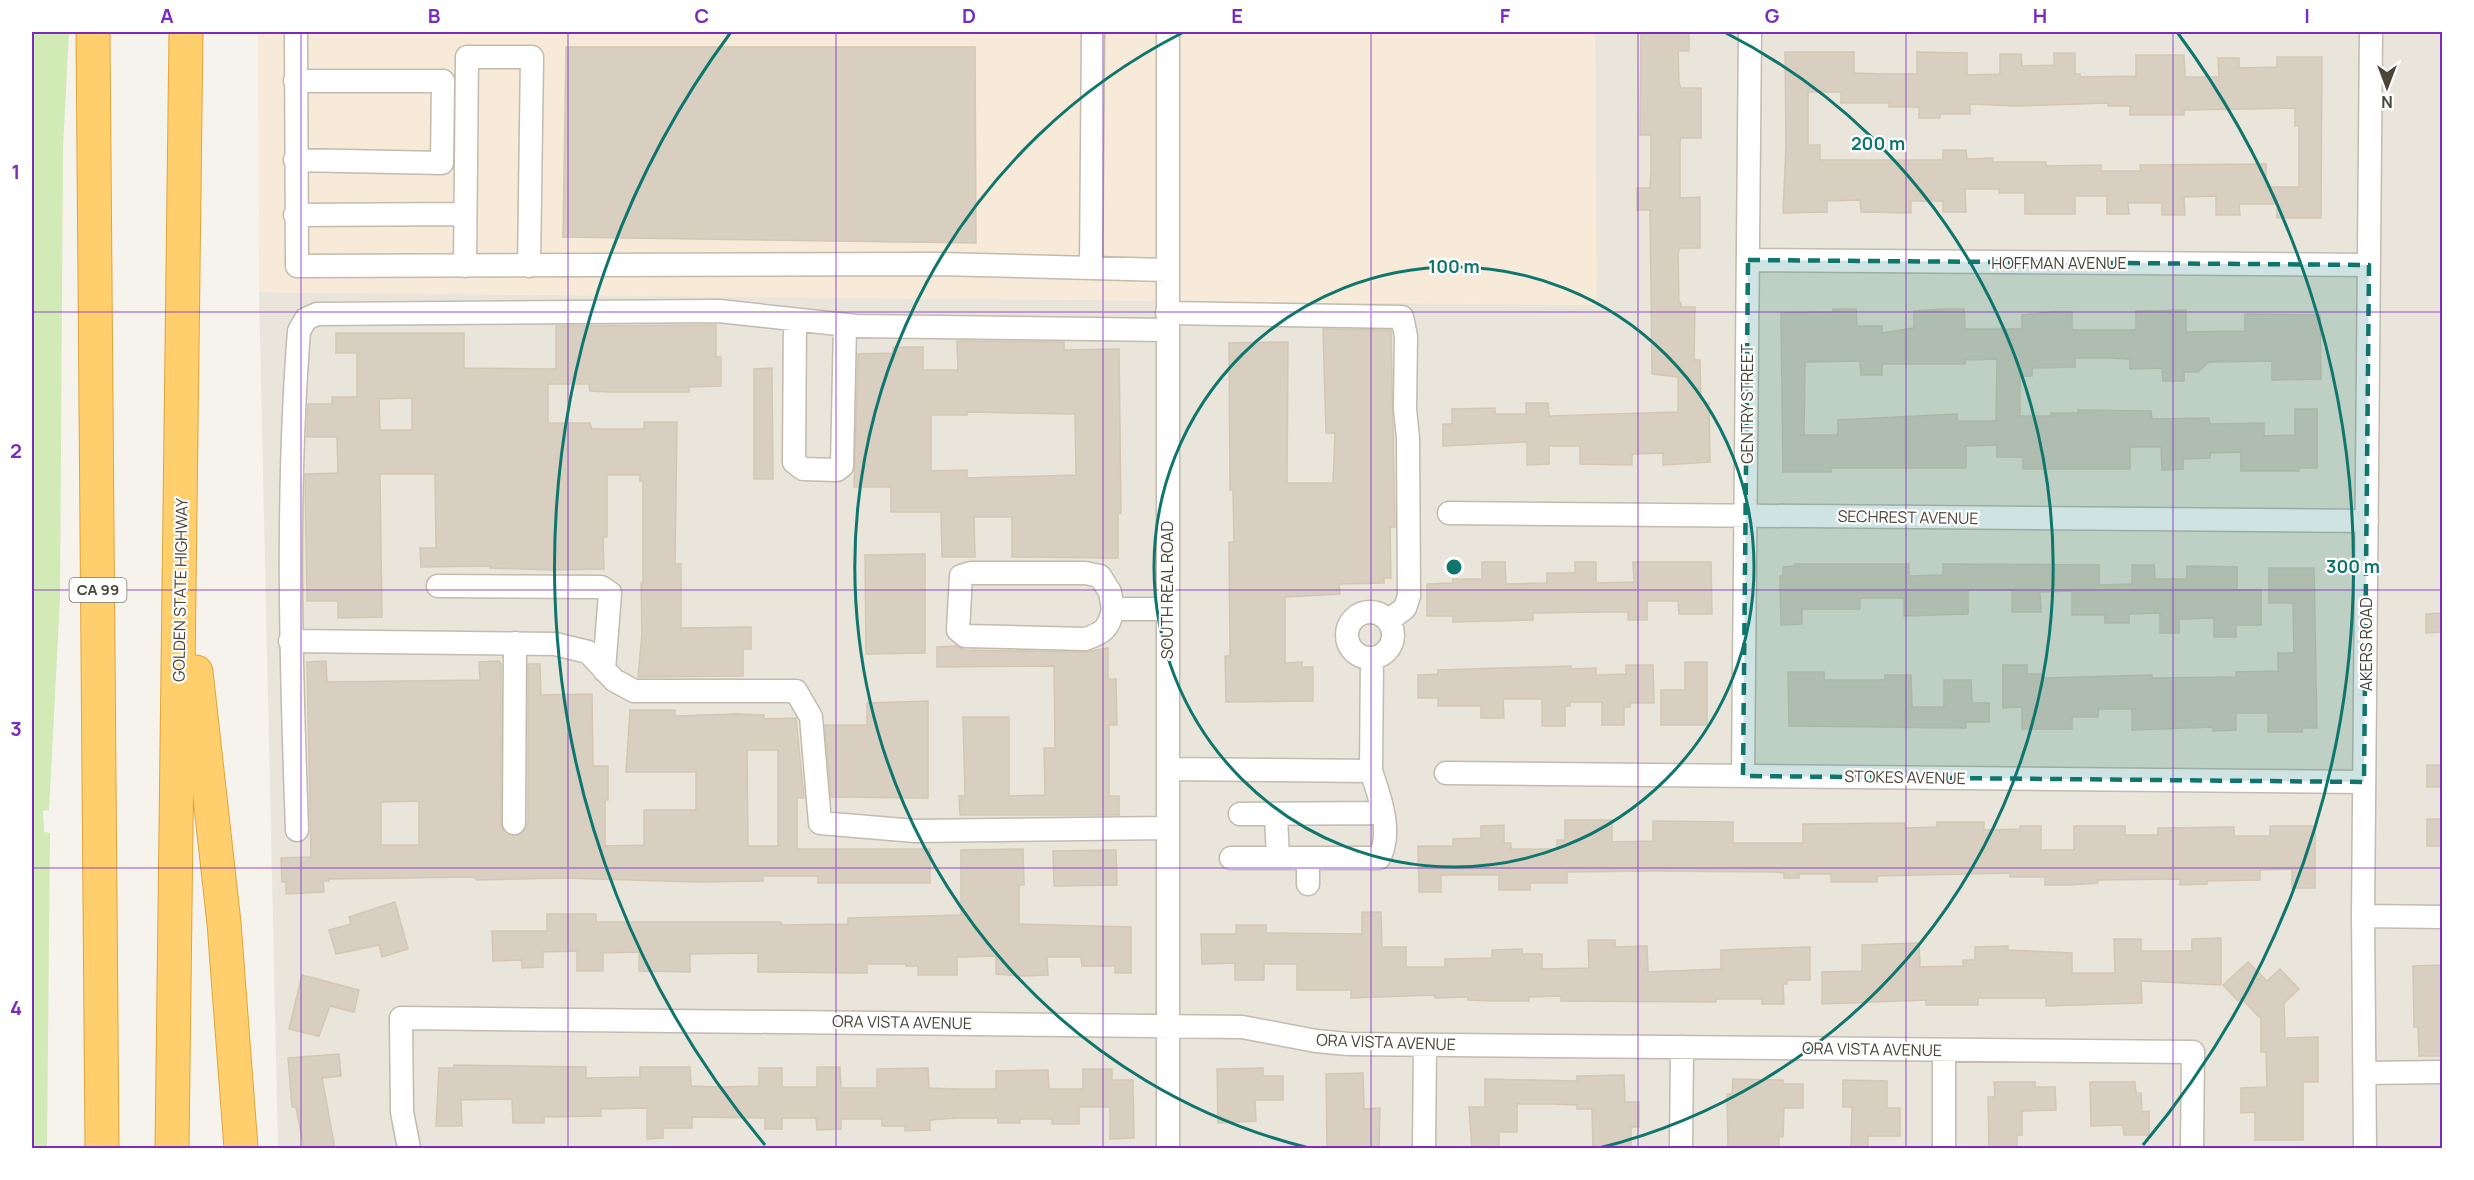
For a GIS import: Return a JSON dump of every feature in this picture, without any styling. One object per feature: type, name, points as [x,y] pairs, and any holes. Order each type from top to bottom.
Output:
[{"type":"highway","name":"CA 99","points":[[93,32],[102,1149]]},
{"type":"highway","name":"GOLDEN STATE HIGHWAY","points":[[172,1149],[186,32]]},
{"type":"highway","points":[[180,524],[224,924],[241,1149]]},
{"type":"street","points":[[296,32],[297,266],[939,264],[1167,270]]},
{"type":"street","points":[[1091,267],[1093,32]]},
{"type":"street","name":"SOUTH REAL ROAD","points":[[1168,32],[1168,1149]]},
{"type":"street","name":"GENTRY STREET","points":[[1743,776],[1750,32]]},
{"type":"street","name":"AKERS ROAD","points":[[2365,1149],[2363,916],[2371,32]]},
{"type":"street","points":[[465,266],[467,57],[532,57],[529,266]]},
{"type":"street","points":[[295,160],[442,163],[443,81],[296,81]]},
{"type":"street","points":[[295,216],[465,214]]},
{"type":"street","name":"HOFFMAN AVENUE","points":[[1748,260],[2369,265]]},
{"type":"street","points":[[297,830],[290,641],[292,417],[299,332],[306,319],[317,314],[719,310],[845,324],[1167,322],[1402,317],[1406,336],[1405,409],[1408,438],[1409,596],[1405,608],[1388,621]]},
{"type":"street","points":[[795,320],[794,462],[803,470],[837,470],[842,466],[845,324]]},
{"type":"street","name":"SECHREST AVENUE","points":[[1449,513],[2367,521]]},
{"type":"street","points":[[971,573],[1085,573],[1100,576],[1110,592],[1113,609],[1110,625],[1101,634],[1084,639],[965,636],[958,630],[962,576],[971,573]]},
{"type":"street","points":[[438,586],[601,587],[609,593],[604,670]]},
{"type":"street","points":[[1113,609],[1167,609]]},
{"type":"street","points":[[1369,612],[1378,613],[1388,621],[1393,633],[1392,642],[1380,656],[1363,657],[1349,645],[1348,627],[1353,620],[1369,612]]},
{"type":"street","points":[[290,641],[555,644],[588,652],[614,680],[634,691],[796,691],[811,717],[820,824],[915,831],[1168,828]]},
{"type":"street","points":[[514,823],[515,643]]},
{"type":"street","points":[[1231,858],[1379,858],[1385,848],[1383,813],[1371,771],[1372,658]]},
{"type":"street","points":[[1168,769],[1371,771]]},
{"type":"street","name":"STOKES AVENUE","points":[[1446,773],[2364,782]]},
{"type":"street","points":[[1240,814],[1383,813]]},
{"type":"street","points":[[1276,815],[1278,858]]},
{"type":"street","points":[[1308,858],[1308,884]]},
{"type":"street","points":[[2363,916],[2442,917]]},
{"type":"street","name":"ORA VISTA AVENUE","points":[[409,1149],[402,1112],[401,1018],[1242,1027],[1316,1041],[1348,1044],[2193,1052],[2192,1149]]},
{"type":"street","points":[[1424,1149],[1425,1045]]},
{"type":"street","points":[[1682,1047],[1682,1149]]},
{"type":"street","points":[[1944,1050],[1944,1149]]},
{"type":"street","points":[[2365,1073],[2442,1072]]},
{"type":"highlighted area","points":[[1748,260],[2369,265],[2364,782],[1743,776]]},
{"type":"shaded area","points":[[258,32],[1595,32],[1597,305],[259,292]]},
{"type":"shaded area","points":[[1595,32],[2442,32],[2442,1148],[278,1148],[259,292],[1596,305]]},
{"type":"green space","points":[[32,32],[69,32],[63,148],[60,599],[49,810],[43,811],[44,832],[50,833],[47,1148],[32,1148]]},
{"type":"building","points":[[1641,32],[1689,32],[1689,51],[1678,51],[1679,83],[1681,88],[1701,88],[1701,138],[1681,138],[1680,142],[1680,198],[1700,197],[1700,248],[1680,248],[1678,253],[1679,303],[1681,307],[1695,307],[1694,360],[1700,360],[1701,403],[1709,403],[1710,462],[1663,465],[1663,453],[1632,454],[1632,465],[1580,464],[1580,446],[1549,446],[1549,464],[1527,465],[1527,442],[1443,446],[1443,424],[1452,424],[1452,409],[1495,408],[1495,414],[1526,414],[1526,403],[1548,403],[1549,416],[1678,412],[1678,377],[1652,374],[1650,210],[1637,210],[1637,188],[1650,188],[1651,170],[1651,135],[1640,135]]},
{"type":"building","points":[[566,47],[975,47],[976,243],[563,237]]},
{"type":"building","points":[[1785,52],[1854,52],[1854,73],[1885,74],[1917,74],[1917,52],[1967,53],[1967,75],[2000,74],[2000,54],[2021,54],[2022,66],[2054,65],[2054,53],[2075,53],[2075,74],[2080,74],[2080,77],[2136,76],[2136,55],[2184,55],[2185,77],[2219,77],[2218,58],[2239,58],[2239,68],[2277,67],[2277,57],[2322,57],[2321,218],[2277,218],[2277,204],[2239,204],[2240,215],[2216,215],[2216,196],[2184,197],[2185,215],[2162,215],[2162,203],[2128,203],[2129,214],[2107,214],[2107,196],[2075,196],[2075,214],[2025,214],[2025,193],[1999,193],[1999,189],[1965,189],[1966,212],[1943,212],[1943,201],[1911,201],[1911,213],[1861,212],[1860,200],[1827,201],[1827,212],[1783,213],[1786,145]],"holes":[[[1808,92],[1841,92],[1841,103],[1889,103],[1889,107],[1919,107],[1919,118],[1940,118],[1940,114],[1970,114],[1970,104],[2017,106],[2108,103],[2108,106],[2130,106],[2130,115],[2184,115],[2184,110],[2295,108],[2295,126],[2299,126],[2299,187],[2266,187],[2266,164],[2140,165],[2141,171],[2101,171],[2101,165],[2046,166],[2046,162],[1993,162],[1993,158],[1967,159],[1966,150],[1943,150],[1943,160],[1820,160],[1820,145],[1808,145]]]},
{"type":"building","points":[[1833,309],[1856,309],[1857,326],[1882,326],[1882,333],[1914,328],[1914,311],[1942,309],[1964,309],[1965,329],[2022,329],[2022,315],[2053,312],[2072,312],[2072,330],[2136,330],[2136,311],[2186,310],[2186,332],[2245,331],[2245,314],[2320,315],[2321,379],[2272,380],[2272,361],[2209,362],[2198,372],[2184,372],[2184,381],[2163,381],[2162,368],[2130,369],[2130,359],[2109,358],[2075,358],[2075,367],[2032,368],[2032,376],[2020,376],[2020,416],[2052,416],[2051,413],[2078,413],[2078,410],[2151,411],[2152,419],[2209,418],[2210,424],[2264,423],[2264,436],[2295,435],[2295,409],[2317,409],[2317,468],[2299,468],[2299,471],[2241,471],[2241,452],[2210,453],[2210,458],[2183,459],[2183,469],[2162,470],[2161,447],[2130,447],[2130,469],[2023,469],[2023,457],[1997,457],[1997,445],[1966,446],[1966,468],[1831,468],[1831,472],[1783,472],[1781,313],[1833,312]],"holes":[[[1997,359],[1996,421],[1957,421],[1957,414],[1838,420],[1838,435],[1804,435],[1805,362],[1860,361],[1861,375],[1882,375],[1882,364],[1965,364],[1965,360]]]},
{"type":"building","points":[[716,325],[716,357],[721,357],[721,386],[689,387],[689,392],[609,392],[590,391],[589,384],[548,384],[548,423],[590,423],[592,429],[644,429],[644,422],[677,422],[675,564],[681,564],[681,628],[751,627],[751,649],[743,649],[743,676],[638,677],[642,633],[641,583],[643,583],[643,481],[640,481],[640,475],[607,475],[607,537],[603,537],[604,569],[554,570],[490,568],[490,566],[421,567],[420,548],[436,548],[435,474],[380,474],[382,617],[338,618],[338,601],[307,601],[305,474],[338,473],[337,437],[307,437],[308,404],[332,404],[332,397],[357,397],[357,353],[336,353],[336,333],[464,333],[464,368],[556,369],[556,326]],"holes":[[[412,398],[412,430],[380,430],[379,399]]]},
{"type":"building","points":[[1323,329],[1391,330],[1395,527],[1390,527],[1391,578],[1384,578],[1384,583],[1339,584],[1340,594],[1285,597],[1285,663],[1302,662],[1302,667],[1313,667],[1313,701],[1226,702],[1225,656],[1230,656],[1229,542],[1234,542],[1233,490],[1230,490],[1229,343],[1288,342],[1287,483],[1333,483],[1335,433],[1326,433]]},
{"type":"building","points":[[957,341],[1064,342],[1064,350],[1119,349],[1121,513],[1118,513],[1118,558],[1012,557],[1012,517],[974,517],[975,557],[942,557],[941,512],[891,512],[891,487],[854,487],[858,354],[893,353],[893,347],[923,347],[923,370],[958,370]],"holes":[[[967,412],[1075,414],[1076,475],[967,478],[967,470],[931,471],[931,415],[967,415]]]},
{"type":"building","points":[[772,368],[773,479],[754,479],[754,369]]},
{"type":"building","points":[[925,554],[925,653],[866,654],[865,555]]},
{"type":"building","points":[[1482,562],[1505,562],[1506,584],[1547,583],[1547,573],[1575,573],[1575,562],[1596,562],[1596,583],[1634,582],[1633,562],[1711,562],[1712,614],[1679,614],[1678,601],[1647,601],[1647,620],[1628,620],[1628,612],[1533,613],[1533,620],[1453,622],[1453,616],[1427,616],[1427,584],[1453,583],[1453,579],[1482,579]]},
{"type":"building","points":[[1795,564],[1909,564],[1909,576],[1943,575],[1943,564],[2099,565],[2099,585],[2132,584],[2132,565],[2154,565],[2155,579],[2187,579],[2187,566],[2237,567],[2237,590],[2261,590],[2261,625],[2236,625],[2236,637],[2214,637],[2214,618],[2179,619],[2179,633],[2160,633],[2160,613],[2129,614],[2129,623],[2105,623],[2105,615],[2072,615],[2072,591],[2040,592],[2041,612],[2012,612],[2012,590],[1968,590],[1968,614],[1904,616],[1904,598],[1860,598],[1860,609],[1802,609],[1802,624],[1781,625],[1780,576],[1783,576],[1783,567],[1795,566]]},
{"type":"building","points":[[2269,568],[2314,568],[2317,728],[2302,728],[2302,732],[2268,732],[2268,713],[2236,713],[2236,730],[2213,731],[2213,727],[2132,730],[2132,709],[2098,709],[2098,717],[2072,717],[2072,729],[2022,729],[2022,707],[2003,708],[2003,665],[2027,665],[2027,674],[2044,674],[2044,678],[2152,675],[2152,678],[2236,677],[2236,672],[2278,671],[2278,653],[2294,653],[2293,603],[2269,603]]},
{"type":"building","points":[[2442,613],[2442,632],[2426,633],[2426,614]]},
{"type":"building","points":[[957,646],[965,650],[1085,652],[1108,648],[1108,679],[1116,679],[1117,725],[1109,725],[1109,796],[1119,796],[1119,815],[960,815],[959,796],[965,796],[963,717],[1009,717],[1009,796],[1045,795],[1044,748],[1055,748],[1054,666],[937,667],[937,647]]},
{"type":"building","points":[[326,661],[327,682],[480,680],[479,662],[499,661],[501,664],[501,823],[503,830],[513,836],[521,834],[528,823],[528,664],[540,664],[541,695],[592,694],[593,766],[608,766],[605,846],[644,845],[644,810],[696,810],[696,772],[626,772],[630,710],[675,710],[675,716],[736,714],[764,715],[764,719],[796,718],[804,798],[797,798],[797,849],[930,849],[930,883],[818,883],[818,876],[763,876],[763,881],[700,882],[561,878],[477,880],[474,877],[329,879],[329,881],[323,881],[324,892],[286,894],[286,882],[282,882],[281,858],[311,857],[307,662]],"holes":[[[747,750],[778,750],[778,846],[748,846]],[[419,801],[419,845],[381,845],[381,802]]]},
{"type":"building","points":[[1685,662],[1707,662],[1707,725],[1661,725],[1661,690],[1685,690]]},
{"type":"building","points":[[1626,665],[1653,665],[1654,703],[1630,703],[1630,707],[1624,707],[1624,725],[1602,725],[1602,702],[1570,702],[1570,706],[1565,706],[1565,726],[1542,726],[1542,699],[1503,699],[1504,718],[1481,718],[1481,706],[1438,706],[1438,698],[1418,698],[1418,675],[1438,674],[1438,670],[1571,666],[1571,669],[1596,668],[1596,675],[1626,674]]},
{"type":"building","points":[[1788,672],[1824,672],[1824,680],[1885,680],[1885,675],[1911,675],[1912,707],[1944,707],[1944,680],[1971,680],[1972,703],[1989,703],[1989,722],[1966,722],[1966,728],[1789,726]]},
{"type":"building","points":[[928,701],[928,798],[831,797],[825,725],[867,725],[867,703]]},
{"type":"building","points":[[2427,765],[2442,765],[2442,787],[2427,787]]},
{"type":"building","points":[[2427,819],[2442,819],[2442,846],[2427,846]]},
{"type":"building","points":[[1565,820],[1612,820],[1612,842],[1653,841],[1653,821],[1733,822],[1733,843],[1803,843],[1803,824],[1905,823],[1905,828],[1937,827],[1937,822],[1984,822],[1984,830],[2041,826],[2041,850],[2074,850],[2074,826],[2125,826],[2125,835],[2158,835],[2158,828],[2234,827],[2234,836],[2270,836],[2270,826],[2315,826],[2315,888],[2292,888],[2292,869],[2260,870],[2260,880],[2207,881],[2207,884],[2180,885],[2180,879],[2097,880],[2098,883],[2045,885],[2045,877],[2010,877],[2010,873],[1877,876],[1877,882],[1831,882],[1831,874],[1799,874],[1799,878],[1784,878],[1784,873],[1774,872],[1654,871],[1567,872],[1567,883],[1530,883],[1530,890],[1499,890],[1499,875],[1441,875],[1441,892],[1419,892],[1418,846],[1453,846],[1453,839],[1481,838],[1481,826],[1504,825],[1504,843],[1511,843],[1511,849],[1557,849],[1557,840],[1565,840]]},
{"type":"building","points":[[1023,849],[1024,885],[1019,885],[1019,924],[1131,927],[1131,973],[1115,973],[1115,966],[1082,966],[1081,957],[1047,957],[1048,975],[1023,976],[996,974],[996,956],[957,957],[957,975],[918,975],[918,966],[906,966],[906,964],[867,964],[867,973],[758,972],[758,953],[690,954],[690,972],[639,971],[639,952],[603,953],[603,971],[577,971],[577,951],[543,952],[543,967],[522,968],[522,960],[493,961],[492,931],[547,931],[547,914],[596,914],[596,922],[781,922],[781,925],[848,924],[848,918],[961,915],[961,850]]},
{"type":"building","points":[[1116,850],[1117,885],[1054,886],[1053,851]]},
{"type":"building","points":[[395,902],[408,949],[382,957],[379,945],[336,954],[329,930],[351,924],[349,917]]},
{"type":"building","points":[[1362,912],[1381,912],[1382,947],[1406,947],[1406,967],[1445,967],[1445,959],[1492,958],[1492,950],[1522,949],[1522,954],[1542,954],[1542,969],[1589,968],[1588,940],[1615,940],[1615,947],[1647,946],[1648,972],[1721,969],[1721,950],[1810,947],[1810,980],[1787,980],[1787,984],[1783,984],[1784,1004],[1762,1004],[1762,999],[1716,999],[1716,1002],[1561,1001],[1561,996],[1529,997],[1529,1001],[1468,1000],[1468,997],[1435,998],[1435,995],[1351,998],[1351,990],[1297,990],[1297,964],[1264,964],[1264,980],[1235,980],[1235,963],[1202,964],[1201,934],[1236,934],[1236,925],[1266,925],[1266,933],[1362,934]]},
{"type":"building","points":[[2221,938],[2221,985],[2141,981],[2142,1003],[2046,1006],[2046,998],[1978,998],[1978,1005],[1926,1005],[1926,1000],[1822,1004],[1822,972],[1862,971],[1862,945],[1919,943],[1920,967],[1963,966],[1963,960],[1975,960],[1975,947],[2008,946],[2008,950],[2072,953],[2072,973],[2115,973],[2114,939],[2141,939],[2141,951],[2192,951],[2192,939]]},
{"type":"building","points":[[2248,962],[2267,981],[2280,969],[2299,989],[2284,1003],[2285,1038],[2318,1037],[2318,1082],[2303,1082],[2303,1140],[2255,1140],[2255,1112],[2241,1113],[2241,1088],[2267,1087],[2266,1052],[2261,1052],[2261,1019],[2241,998],[2238,1001],[2223,985]]},
{"type":"building","points":[[2442,965],[2442,1056],[2419,1056],[2418,1027],[2414,1027],[2413,966]]},
{"type":"building","points":[[302,975],[359,990],[354,1012],[330,1006],[319,1036],[289,1029]]},
{"type":"building","points":[[339,1054],[341,1076],[322,1078],[335,1149],[304,1149],[296,1107],[292,1107],[288,1058]]},
{"type":"building","points":[[454,1065],[586,1067],[586,1078],[640,1077],[640,1067],[690,1067],[691,1086],[718,1087],[759,1086],[759,1068],[782,1068],[782,1087],[817,1087],[817,1067],[840,1067],[841,1088],[877,1088],[877,1069],[928,1068],[929,1088],[956,1089],[996,1089],[996,1071],[1048,1070],[1049,1089],[1083,1089],[1083,1069],[1112,1069],[1112,1080],[1133,1080],[1134,1138],[1110,1139],[1110,1107],[1079,1107],[1079,1124],[1052,1124],[1052,1119],[1020,1119],[1020,1123],[998,1123],[998,1118],[956,1118],[930,1120],[930,1130],[905,1131],[905,1126],[882,1126],[882,1119],[841,1119],[841,1129],[817,1130],[816,1118],[782,1118],[782,1129],[765,1129],[765,1118],[692,1117],[692,1128],[663,1128],[663,1138],[647,1139],[647,1108],[601,1109],[601,1116],[544,1117],[544,1123],[513,1123],[512,1099],[461,1100],[462,1126],[436,1126],[439,1068],[454,1068]]},
{"type":"building","points":[[1263,1068],[1263,1076],[1283,1076],[1283,1100],[1255,1100],[1256,1121],[1218,1123],[1217,1069]]},
{"type":"building","points":[[1363,1073],[1364,1109],[1380,1108],[1379,1149],[1327,1149],[1326,1074]]},
{"type":"building","points":[[1624,1075],[1625,1102],[1639,1102],[1639,1127],[1631,1127],[1631,1149],[1593,1149],[1592,1109],[1577,1109],[1577,1105],[1517,1104],[1517,1132],[1499,1132],[1499,1149],[1472,1149],[1469,1107],[1485,1107],[1485,1079],[1577,1081],[1577,1076]]},
{"type":"building","points":[[1733,1079],[1783,1080],[1783,1084],[1803,1084],[1803,1108],[1784,1108],[1783,1137],[1779,1136],[1779,1149],[1728,1149],[1727,1094],[1732,1094]]},
{"type":"building","points":[[1843,1080],[1887,1081],[1887,1108],[1900,1108],[1900,1136],[1868,1136],[1868,1149],[1851,1149],[1852,1107],[1843,1107]]},
{"type":"building","points":[[1994,1082],[2035,1082],[2035,1087],[2055,1087],[2056,1110],[2022,1111],[2022,1135],[2017,1135],[2017,1149],[1989,1149],[1988,1097],[1995,1097]]},
{"type":"building","points":[[2090,1082],[2135,1082],[2136,1093],[2141,1093],[2142,1112],[2149,1111],[2149,1135],[2124,1135],[2123,1125],[2091,1126]]}]
